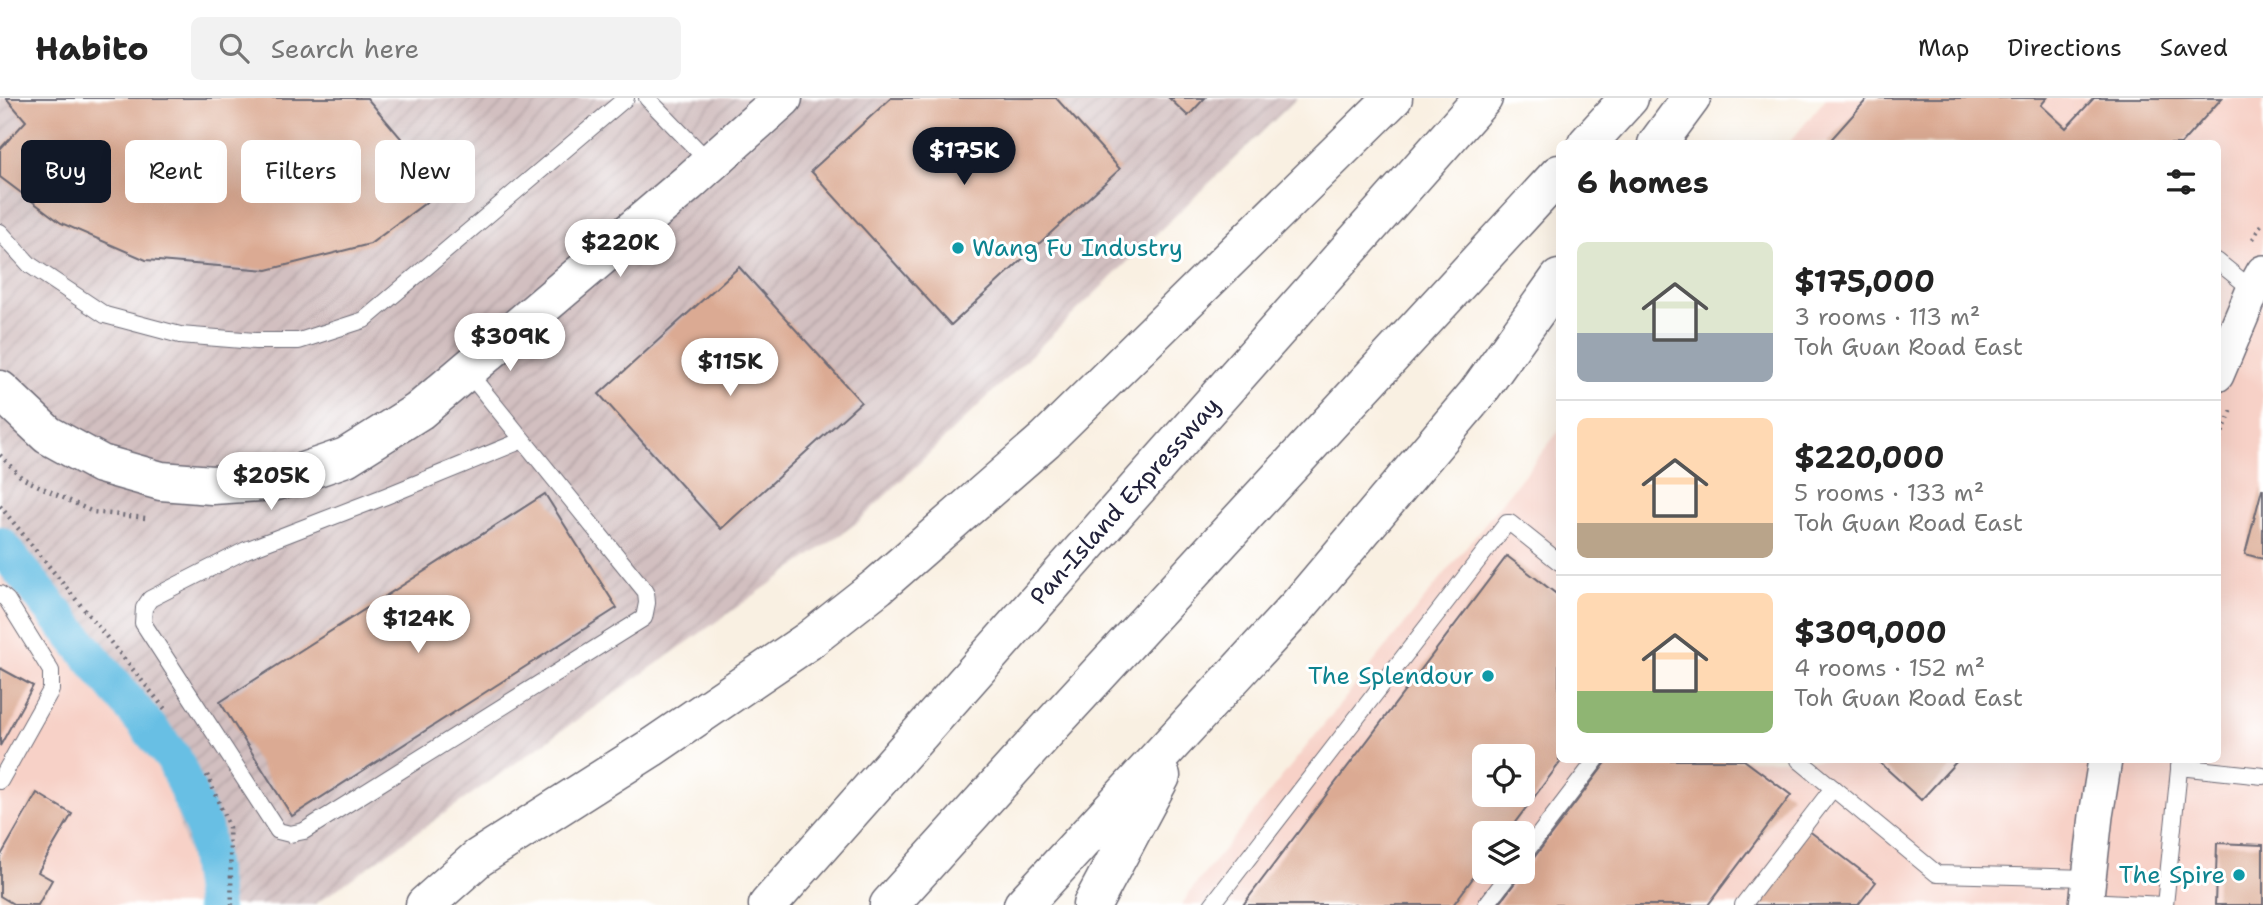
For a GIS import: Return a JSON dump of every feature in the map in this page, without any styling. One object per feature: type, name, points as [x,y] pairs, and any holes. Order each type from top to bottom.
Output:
[{"type":"main road","points":[[0,390],[48,435],[101,464],[161,481],[212,485],[277,481],[346,457],[419,411],[783,98]]},
{"type":"main road","points":[[425,905],[478,858],[650,748],[808,641],[878,586],[1045,440],[1392,98]]},
{"type":"main road","name":"Pan-Island Expressway","points":[[768,905],[1483,98]]},
{"type":"main road","points":[[1591,140],[1629,98]]},
{"type":"main road","points":[[1660,140],[1690,98]]},
{"type":"main road","points":[[889,905],[1556,177]]},
{"type":"main road","points":[[1023,905],[1298,606],[1476,395],[1556,283]]},
{"type":"main road","points":[[1092,905],[1189,725]]},
{"type":"street","points":[[2221,366],[2258,281]]},
{"type":"street","points":[[2087,894],[2105,763]]},
{"type":"lane","points":[[0,232],[30,265],[105,315],[180,335],[255,341],[299,341],[364,320],[625,98]]},
{"type":"lane","points":[[648,98],[710,163]]},
{"type":"lane","points":[[2221,263],[2258,281]]},
{"type":"lane","points":[[466,371],[523,440],[646,592],[648,603],[644,618],[304,831],[290,834],[278,831],[142,623],[144,608],[150,599],[246,550],[523,440]]},
{"type":"lane","points":[[1212,905],[1507,523],[1556,560]]},
{"type":"lane","points":[[0,594],[51,671],[51,690],[0,781]]},
{"type":"lane","points":[[1535,840],[1594,763]]},
{"type":"lane","points":[[1803,763],[1937,874],[2164,905],[2179,763],[2263,776]]},
{"type":"lane","points":[[1744,905],[1833,789]]},
{"type":"lane","points":[[1486,905],[1502,884]]},
{"type":"path","points":[[0,506],[171,717]]},
{"type":"path","points":[[206,771],[229,827],[232,905]]},
{"type":"shaded area","points":[[0,98],[1297,98],[858,522],[314,905],[203,905],[161,761],[0,566]]},
{"type":"shaded area","points":[[1826,98],[2263,98],[2263,905],[1182,905],[1556,435],[1556,763],[2221,763],[2221,140],[1791,140]]},
{"type":"shaded area","points":[[0,566],[161,761],[203,905],[0,905]]},
{"type":"building","points":[[6,98],[367,98],[403,140],[375,140],[375,203],[425,203],[370,244],[267,270],[146,260],[61,223],[34,203],[111,203],[111,140],[21,140],[21,193],[0,177],[0,149],[26,121]]},
{"type":"building","name":"Wang Fu Industry","points":[[891,98],[1056,98],[1120,169],[951,325],[811,171]]},
{"type":"building","points":[[1169,98],[1205,98],[1188,116]]},
{"type":"building","points":[[1868,98],[2047,98],[2041,105],[2066,128],[2094,98],[2222,98],[2185,140],[1831,140]]},
{"type":"building","points":[[739,267],[861,402],[721,529],[599,394]]},
{"type":"building","points":[[2263,489],[2263,559],[2245,554]]},
{"type":"building","points":[[545,494],[617,608],[292,816],[220,702]]},
{"type":"building","name":"The Splendour","points":[[1507,556],[1556,594],[1556,763],[1560,763],[1535,796],[1535,744],[1472,744],[1472,807],[1527,807],[1516,821],[1472,821],[1472,879],[1453,905],[1243,905]]},
{"type":"building","points":[[0,668],[33,686],[0,746]]},
{"type":"building","points":[[1606,763],[1748,763],[1791,795],[1708,905],[1498,905],[1514,884],[1535,884],[1535,856]]},
{"type":"building","points":[[1880,763],[1955,763],[1921,800]]},
{"type":"building","points":[[37,793],[72,814],[38,872],[52,880],[38,905],[15,905],[0,896],[0,857]]},
{"type":"building","points":[[1808,830],[1876,882],[1858,905],[1751,905]]},
{"type":"building","name":"The Spire","points":[[2217,843],[2263,845],[2263,905],[2215,905]]},
{"type":"waterway","points":[[0,545],[174,759],[204,829],[214,905]]},
{"type":"place","name":"Wang Fu Industry","points":[[958,248]]},
{"type":"place","name":"The Splendour","points":[[1488,676]]},
{"type":"place","name":"The Spire","points":[[2239,875]]}]
